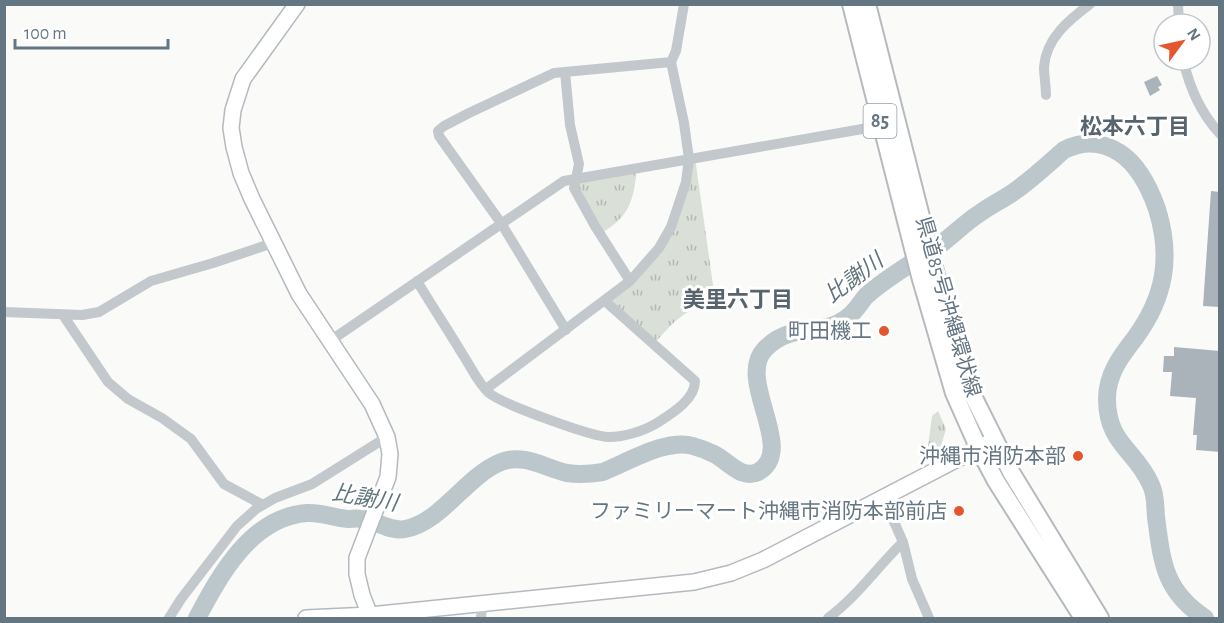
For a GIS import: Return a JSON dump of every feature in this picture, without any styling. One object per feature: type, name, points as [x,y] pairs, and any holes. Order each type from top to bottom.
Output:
[{"type":"main road","name":"県道85号沖縄環状線","points":[[851,4],[887,118],[917,233],[920,276],[954,393],[996,481],[1083,618]]},
{"type":"main road","name":"県道85号沖縄環状線","points":[[867,4],[887,118]]},
{"type":"main road","name":"県道85号沖縄環状線","points":[[917,233],[933,264],[969,388],[1011,472],[1100,618]]},
{"type":"street","points":[[297,4],[243,79],[236,100],[231,128],[241,173],[273,243],[299,294],[372,404],[387,436],[390,454],[388,477],[357,558],[357,574],[371,617]]},
{"type":"street","points":[[486,389],[630,281],[659,248],[671,226],[686,182],[689,159],[671,62],[676,51],[684,4]]},
{"type":"street","points":[[1046,96],[1044,66],[1051,43],[1065,23],[1090,4]]},
{"type":"street","points":[[566,330],[501,223],[438,131],[538,78],[554,73],[671,62]]},
{"type":"street","points":[[565,72],[570,125],[579,164],[574,188],[630,281]]},
{"type":"street","points":[[1187,72],[1202,111],[1220,134]]},
{"type":"street","points":[[330,342],[564,181],[868,128],[887,118]]},
{"type":"street","points":[[4,312],[82,315],[99,312],[151,281],[213,264],[273,243]]},
{"type":"street","points":[[417,281],[490,394],[595,435],[609,437],[624,435],[654,425],[677,410],[692,393],[696,381],[605,301]]},
{"type":"street","points":[[63,315],[108,382],[128,399],[162,418],[190,439],[224,484],[263,505]]},
{"type":"street","points":[[169,618],[237,526],[256,509],[312,484],[387,436]]},
{"type":"street","points":[[306,618],[482,611],[715,578],[763,560],[994,440]]},
{"type":"street","points":[[883,497],[903,542],[912,579],[929,618]]},
{"type":"street","points":[[828,618],[850,602],[874,572],[903,542]]},
{"type":"green space","points":[[695,158],[715,299],[696,307],[681,317],[654,344],[605,301],[659,248]]},
{"type":"green space","points":[[637,169],[634,191],[628,207],[618,221],[600,234],[574,180]]},
{"type":"green space","points":[[938,411],[946,429],[941,446],[927,454],[932,416]]},
{"type":"building","points":[[1157,76],[1162,85],[1158,87],[1160,90],[1150,96],[1144,82]]},
{"type":"building","points":[[1211,191],[1220,192],[1220,307],[1203,306]]},
{"type":"building","points":[[1174,347],[1220,351],[1220,452],[1196,450],[1197,435],[1193,435],[1196,398],[1170,396],[1172,372],[1163,372],[1164,356],[1174,356]]},
{"type":"waterway","name":"比謝川","points":[[197,618],[216,584],[240,551],[269,525],[287,517],[317,513],[367,520],[394,529],[405,529],[431,518],[488,469],[501,462],[518,459],[567,473],[590,474],[603,472],[660,448],[683,444],[712,453],[740,472],[746,474],[758,472],[769,462],[772,448],[757,378],[758,362],[765,349],[775,340],[786,335],[828,327],[851,315],[866,296],[883,282],[1015,191],[1064,150],[1085,144],[1106,146],[1120,153],[1132,164],[1143,178],[1151,194],[1162,227],[1165,260],[1159,292],[1145,323],[1112,373],[1107,399],[1108,414],[1117,437],[1145,473],[1153,489],[1160,548],[1167,574],[1181,597],[1205,618]]},
{"type":"place","name":"町田機工","points":[[884,331]]},
{"type":"place","name":"沖縄市消防本部","points":[[1078,456]]},
{"type":"place","name":"ファミリーマート沖縄市消防本部前店","points":[[959,511]]},
{"type":"district","name":"松本六丁目","points":[[1135,127]]},
{"type":"district","name":"美里六丁目","points":[[738,300]]}]
